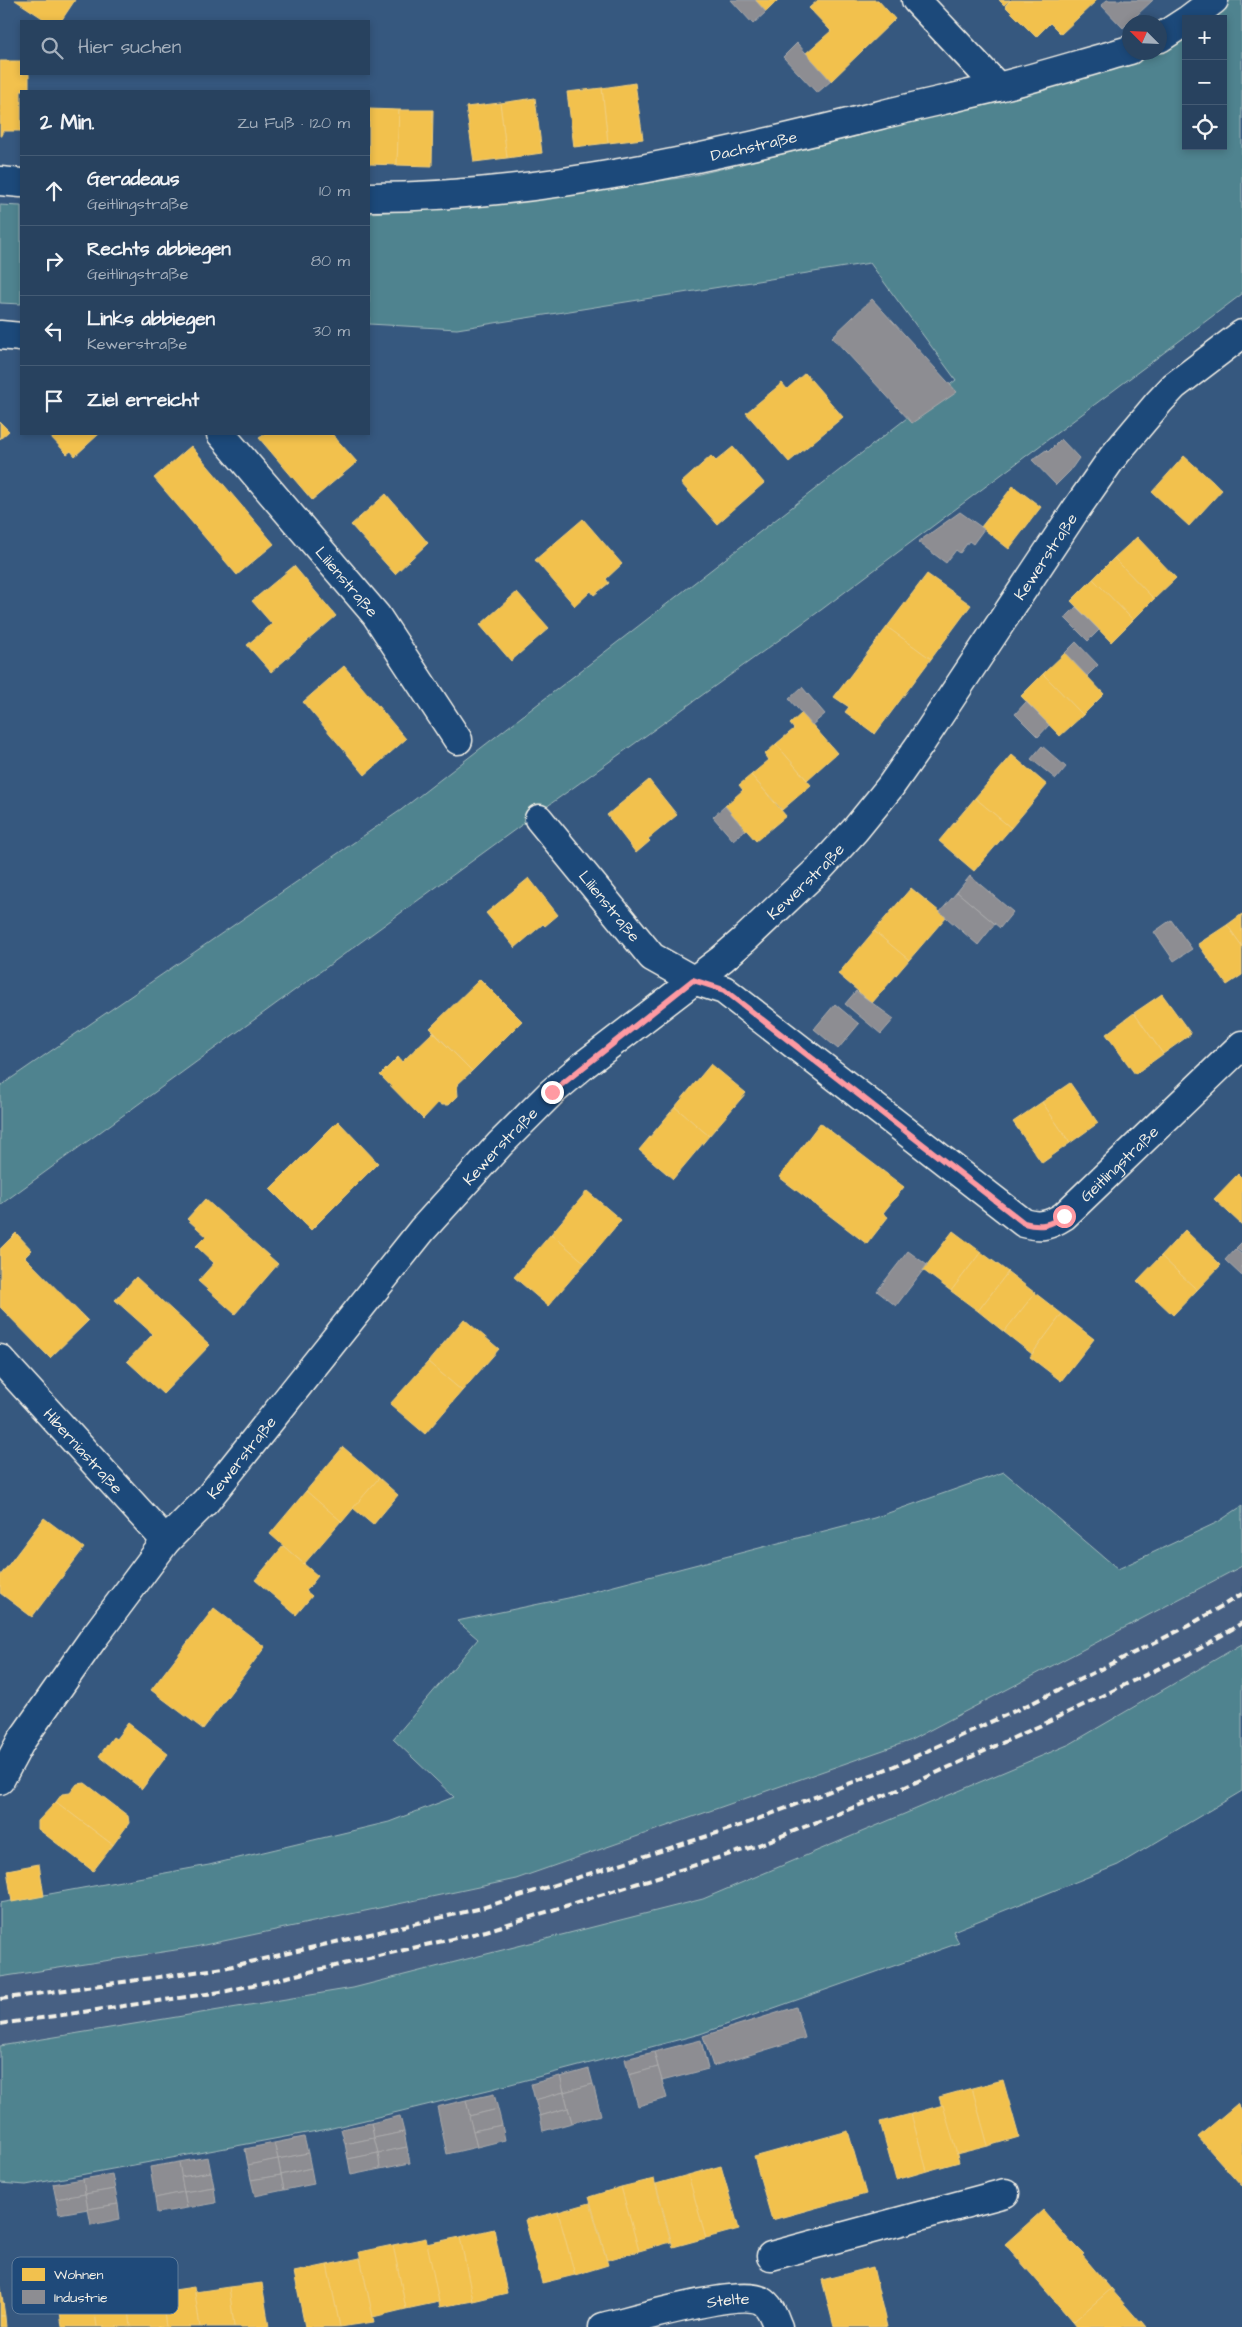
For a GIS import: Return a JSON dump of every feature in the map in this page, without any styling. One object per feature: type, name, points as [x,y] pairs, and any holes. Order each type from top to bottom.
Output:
[{"type":"street","points":[[916,0],[998,87]]},
{"type":"street","points":[[1194,15],[1214,0]]},
{"type":"street","points":[[1167,33],[1182,23]]},
{"type":"street","name":"Dachstraße","points":[[370,197],[484,192],[580,179],[684,161],[998,87],[1122,52]]},
{"type":"street","points":[[0,182],[20,183]]},
{"type":"street","name":"Kewerstraße","points":[[0,1780],[21,1741],[55,1690],[166,1541],[206,1501],[422,1230],[500,1144],[545,1098],[745,939],[822,867],[890,787],[1112,458],[1159,402],[1207,360],[1242,334]]},
{"type":"street","points":[[0,335],[20,337]]},
{"type":"street","name":"Lilienstraße","points":[[222,435],[376,615],[458,740]]},
{"type":"street","name":"Lilienstraße","points":[[539,819],[652,957],[693,980]]},
{"type":"street","name":"Geitlingstraße","points":[[693,980],[724,990],[1014,1217],[1024,1223],[1038,1227],[1050,1225],[1064,1216],[1242,1045]]},
{"type":"street","name":"Hiberniastraße","points":[[0,1359],[166,1541]]},
{"type":"street","points":[[771,2256],[1005,2193]]},
{"type":"street","name":"Stelte","points":[[603,2327],[719,2300],[744,2298],[763,2301],[770,2308],[778,2327]]},
{"type":"shaded area","points":[[1242,1566],[1242,1729],[1136,1798],[0,2117],[0,1977],[195,1947],[516,1879],[909,1741]]},
{"type":"green space","points":[[1216,0],[1242,0],[1242,294],[821,610],[542,810],[0,1205],[0,1086],[401,810],[956,380],[870,263],[457,329],[370,324],[370,213],[487,206],[687,177],[858,136],[998,87],[1122,54],[1122,60],[1167,60],[1167,29],[1182,20],[1182,150],[1227,150],[1227,15],[1191,15]]},
{"type":"green space","points":[[0,205],[20,206],[20,304],[0,303]]},
{"type":"green space","points":[[1004,1472],[1118,1569],[1218,1522],[1242,1506],[1242,1566],[909,1741],[516,1879],[195,1947],[0,1977],[0,1903],[209,1865],[389,1822],[454,1797],[393,1739],[478,1639],[457,1621],[568,1598],[874,1518]]},
{"type":"green space","points":[[1242,1644],[1242,1791],[1118,1865],[953,1931],[959,1943],[700,2034],[492,2089],[328,2129],[26,2185],[0,2183],[0,2046],[353,1988],[703,1899],[1070,1744]]},
{"type":"building: Wohnen","points":[[15,0],[75,0],[62,20],[45,20]]},
{"type":"building: Wohnen","points":[[755,0],[778,0],[766,12]]},
{"type":"building: Wohnen","points":[[818,0],[878,0],[895,19],[831,81],[805,54],[831,31],[809,8]]},
{"type":"building: Wohnen","points":[[999,0],[1010,0],[1004,5]]},
{"type":"building: Wohnen","points":[[1011,0],[1097,0],[1061,34],[1050,23],[1036,37],[1005,6]]},
{"type":"building: Wohnen","points":[[0,61],[20,61],[20,75],[29,75],[29,90],[20,90],[20,131],[2,131],[2,136],[0,136]]},
{"type":"building: Wohnen","points":[[635,83],[643,139],[608,143],[602,88]]},
{"type":"building: Wohnen","points":[[602,88],[608,143],[574,147],[567,92]]},
{"type":"building: Wohnen","points":[[535,98],[542,153],[507,158],[500,103]]},
{"type":"building: Wohnen","points":[[500,103],[507,158],[474,162],[466,107]]},
{"type":"building: Wohnen","points":[[370,109],[399,110],[397,165],[370,164]]},
{"type":"building: Wohnen","points":[[399,110],[433,110],[432,166],[397,165]]},
{"type":"building: Wohnen","points":[[805,373],[843,417],[789,462],[746,413],[782,383],[787,389]]},
{"type":"building: Wohnen","points":[[0,422],[9,431],[0,439]]},
{"type":"building: Wohnen","points":[[49,435],[98,435],[75,456],[71,451],[67,454]]},
{"type":"building: Wohnen","points":[[264,435],[333,435],[357,462],[312,500],[259,438]]},
{"type":"building: Wohnen","points":[[191,446],[274,544],[237,575],[154,478]]},
{"type":"building: Wohnen","points":[[733,447],[764,483],[717,524],[681,483],[711,456],[716,461]]},
{"type":"building: Wohnen","points":[[1184,456],[1222,490],[1189,526],[1152,492]]},
{"type":"building: Wohnen","points":[[1013,486],[1041,507],[1009,549],[981,527]]},
{"type":"building: Wohnen","points":[[386,494],[428,543],[395,574],[351,525]]},
{"type":"building: Wohnen","points":[[583,519],[622,564],[606,579],[609,583],[594,595],[591,591],[575,606],[535,560]]},
{"type":"building: Wohnen","points":[[1137,537],[1176,578],[1154,599],[1114,558]]},
{"type":"building: Wohnen","points":[[1114,558],[1154,599],[1133,620],[1093,579]]},
{"type":"building: Wohnen","points":[[294,566],[336,616],[271,672],[247,645],[272,624],[252,601]]},
{"type":"building: Wohnen","points":[[927,574],[971,605],[931,659],[887,627]]},
{"type":"building: Wohnen","points":[[1093,579],[1133,620],[1111,642],[1071,601]]},
{"type":"building: Wohnen","points":[[517,592],[549,628],[511,661],[480,625]]},
{"type":"building: Wohnen","points":[[887,627],[931,659],[875,734],[845,712],[849,707],[834,697]]},
{"type":"building: Wohnen","points":[[1065,653],[1104,694],[1083,715],[1043,674]]},
{"type":"building: Wohnen","points":[[344,666],[406,739],[365,775],[303,702]]},
{"type":"building: Wohnen","points":[[1043,674],[1083,715],[1060,736],[1021,696]]},
{"type":"building: Wohnen","points":[[802,713],[837,753],[807,780],[776,744],[794,729],[790,724]]},
{"type":"building: Wohnen","points":[[776,744],[811,785],[782,810],[751,775],[769,760],[765,754]]},
{"type":"building: Wohnen","points":[[1012,755],[1047,785],[1011,828],[975,798]]},
{"type":"building: Wohnen","points":[[751,775],[786,816],[756,841],[725,806],[743,790],[739,785]]},
{"type":"building: Wohnen","points":[[649,780],[677,815],[648,839],[650,841],[636,853],[607,815]]},
{"type":"building: Wohnen","points":[[975,798],[1011,828],[974,871],[939,841]]},
{"type":"building: Wohnen","points":[[529,878],[558,915],[545,926],[543,924],[515,948],[486,913]]},
{"type":"building: Wohnen","points":[[911,888],[946,917],[909,960],[874,931]]},
{"type":"building: Wohnen","points":[[1242,914],[1242,946],[1227,925]]},
{"type":"building: Wohnen","points":[[1227,925],[1242,946],[1242,975],[1227,985],[1198,944]]},
{"type":"building: Wohnen","points":[[874,931],[909,960],[872,1003],[838,974]]},
{"type":"building: Wohnen","points":[[480,979],[522,1021],[472,1071],[430,1028]]},
{"type":"building: Wohnen","points":[[1162,994],[1191,1034],[1163,1054],[1134,1013]]},
{"type":"building: Wohnen","points":[[1134,1013],[1163,1054],[1135,1074],[1106,1034]]},
{"type":"building: Wohnen","points":[[433,1032],[472,1071],[457,1085],[458,1096],[449,1105],[438,1103],[423,1119],[380,1075],[398,1057],[402,1062]]},
{"type":"building: Wohnen","points":[[711,1064],[746,1093],[709,1136],[675,1107]]},
{"type":"building: Wohnen","points":[[1070,1083],[1098,1123],[1070,1143],[1042,1102]]},
{"type":"building: Wohnen","points":[[1042,1102],[1070,1143],[1042,1163],[1013,1122]]},
{"type":"building: Wohnen","points":[[675,1107],[709,1136],[673,1179],[639,1150]]},
{"type":"building: Wohnen","points":[[338,1121],[378,1163],[311,1230],[270,1189]]},
{"type":"building: Wohnen","points":[[820,1123],[904,1187],[883,1213],[888,1217],[867,1244],[779,1177]]},
{"type":"building: Wohnen","points":[[1238,1174],[1242,1178],[1242,1225],[1214,1199]]},
{"type":"building: Wohnen","points":[[587,1191],[621,1220],[585,1263],[551,1234]]},
{"type":"building: Wohnen","points":[[205,1199],[278,1264],[235,1314],[198,1281],[214,1263],[196,1246],[206,1236],[187,1219]]},
{"type":"building: Wohnen","points":[[1185,1230],[1221,1265],[1197,1290],[1161,1256]]},
{"type":"building: Wohnen","points":[[953,1231],[981,1252],[951,1291],[923,1270]]},
{"type":"building: Wohnen","points":[[16,1233],[32,1250],[25,1257],[88,1321],[50,1358],[0,1307],[0,1249]]},
{"type":"building: Wohnen","points":[[551,1234],[585,1263],[548,1306],[514,1277]]},
{"type":"building: Wohnen","points":[[981,1252],[1008,1272],[978,1311],[951,1291]]},
{"type":"building: Wohnen","points":[[1161,1256],[1197,1290],[1173,1315],[1137,1281]]},
{"type":"building: Wohnen","points":[[1008,1272],[1035,1293],[1004,1332],[978,1311]]},
{"type":"building: Wohnen","points":[[136,1277],[210,1345],[163,1394],[127,1361],[153,1334],[115,1300]]},
{"type":"building: Wohnen","points":[[1035,1293],[1062,1314],[1032,1354],[1004,1332]]},
{"type":"building: Wohnen","points":[[1062,1314],[1094,1339],[1061,1381],[1030,1357]]},
{"type":"building: Wohnen","points":[[464,1319],[499,1349],[462,1391],[428,1362]]},
{"type":"building: Wohnen","points":[[428,1362],[462,1391],[425,1434],[390,1404]]},
{"type":"building: Wohnen","points":[[343,1447],[379,1478],[342,1522],[306,1491]]},
{"type":"building: Wohnen","points":[[379,1478],[398,1495],[373,1525],[353,1508]]},
{"type":"building: Wohnen","points":[[306,1491],[341,1521],[304,1564],[270,1534]]},
{"type":"building: Wohnen","points":[[44,1518],[84,1548],[32,1617],[0,1593],[0,1576]]},
{"type":"building: Wohnen","points":[[283,1546],[318,1576],[306,1591],[312,1596],[296,1615],[255,1580]]},
{"type":"building: Wohnen","points":[[214,1608],[265,1647],[203,1729],[151,1690]]},
{"type":"building: Wohnen","points":[[128,1723],[168,1754],[142,1789],[99,1756],[113,1737],[116,1739]]},
{"type":"building: Wohnen","points":[[85,1783],[128,1816],[129,1823],[113,1845],[56,1802],[62,1794],[70,1793],[77,1784]]},
{"type":"building: Wohnen","points":[[56,1802],[113,1845],[93,1871],[38,1829],[38,1821]]},
{"type":"building: Wohnen","points":[[39,1864],[44,1896],[12,1902],[7,1870]]},
{"type":"building: Wohnen","points":[[1003,2080],[1019,2137],[988,2146],[972,2088]]},
{"type":"building: Wohnen","points":[[972,2088],[988,2146],[956,2154],[939,2097]]},
{"type":"building: Wohnen","points":[[1237,2104],[1242,2111],[1242,2186],[1198,2137]]},
{"type":"building: Wohnen","points":[[943,2105],[959,2162],[927,2171],[911,2114]]},
{"type":"building: Wohnen","points":[[911,2114],[927,2171],[896,2180],[880,2122]]},
{"type":"building: Wohnen","points":[[848,2131],[866,2194],[772,2220],[754,2157]]},
{"type":"building: Wohnen","points":[[721,2166],[739,2229],[706,2238],[688,2175]]},
{"type":"building: Wohnen","points":[[688,2175],[706,2238],[673,2247],[656,2184]]},
{"type":"building: Wohnen","points":[[654,2179],[671,2242],[639,2251],[621,2187]]},
{"type":"building: Wohnen","points":[[621,2187],[639,2251],[607,2260],[589,2197]]},
{"type":"building: Wohnen","points":[[590,2203],[608,2265],[575,2275],[558,2212]]},
{"type":"building: Wohnen","points":[[1043,2210],[1072,2244],[1084,2254],[1082,2255],[1111,2289],[1073,2322],[1005,2244]]},
{"type":"building: Wohnen","points":[[558,2212],[575,2275],[542,2283],[525,2220]]},
{"type":"building: Wohnen","points":[[494,2229],[507,2293],[473,2301],[460,2237]]},
{"type":"building: Wohnen","points":[[460,2237],[473,2301],[440,2307],[426,2244]]},
{"type":"building: Wohnen","points":[[426,2238],[439,2302],[406,2309],[393,2245]]},
{"type":"building: Wohnen","points":[[393,2245],[406,2309],[373,2317],[359,2252]]},
{"type":"building: Wohnen","points":[[360,2258],[374,2322],[340,2327],[327,2265]]},
{"type":"building: Wohnen","points":[[327,2265],[340,2327],[305,2327],[294,2272]]},
{"type":"building: Wohnen","points":[[873,2267],[887,2327],[834,2327],[822,2280]]},
{"type":"building: Wohnen","points":[[0,2282],[5,2316],[0,2316]]},
{"type":"building: Wohnen","points":[[262,2283],[269,2327],[234,2327],[229,2287]]},
{"type":"building: Wohnen","points":[[194,2287],[200,2327],[166,2327],[164,2314],[178,2314],[178,2289]]},
{"type":"building: Wohnen","points":[[229,2287],[234,2327],[200,2327],[195,2292]]},
{"type":"building: Wohnen","points":[[1111,2289],[1140,2322],[1142,2321],[1147,2327],[1077,2327],[1073,2322]]},
{"type":"building: Wohnen","points":[[60,2314],[95,2314],[97,2327],[62,2327]]},
{"type":"building: Wohnen","points":[[95,2314],[129,2314],[131,2327],[97,2327]]},
{"type":"building: Wohnen","points":[[129,2314],[164,2314],[166,2327],[131,2327]]},
{"type":"building: Wohnen","points":[[0,2316],[5,2316],[6,2327],[0,2327]]},
{"type":"building: Industrie","points":[[731,0],[755,0],[766,12],[753,24]]},
{"type":"building: Industrie","points":[[1107,0],[1153,0],[1137,15],[1122,15],[1122,27],[1101,5]]},
{"type":"building: Industrie","points":[[797,43],[831,81],[817,93],[783,57]]},
{"type":"building: Industrie","points":[[872,299],[957,392],[912,423],[832,337]]},
{"type":"building: Industrie","points":[[1061,439],[1079,458],[1070,471],[1056,485],[1032,460],[1046,450],[1048,452]]},
{"type":"building: Industrie","points":[[960,512],[984,529],[973,544],[969,541],[960,553],[956,550],[946,563],[918,542]]},
{"type":"building: Industrie","points":[[1076,607],[1099,630],[1088,641],[1065,618]]},
{"type":"building: Industrie","points":[[1076,642],[1098,665],[1087,676],[1065,653]]},
{"type":"building: Industrie","points":[[802,687],[825,714],[812,725],[789,699]]},
{"type":"building: Industrie","points":[[1026,702],[1049,725],[1038,737],[1015,714]]},
{"type":"building: Industrie","points":[[1042,746],[1066,767],[1056,779],[1031,759]]},
{"type":"building: Industrie","points":[[725,806],[745,830],[733,840],[713,817]]},
{"type":"building: Industrie","points":[[970,876],[1013,912],[1000,928],[957,892]]},
{"type":"building: Industrie","points":[[957,892],[995,924],[978,945],[940,912]]},
{"type":"building: Industrie","points":[[1171,920],[1192,949],[1174,961],[1154,932]]},
{"type":"building: Industrie","points":[[856,991],[894,1019],[881,1034],[845,1004]]},
{"type":"building: Industrie","points":[[835,1004],[859,1024],[838,1049],[814,1029]]},
{"type":"building: Industrie","points":[[1242,1242],[1242,1253],[1236,1248]]},
{"type":"building: Industrie","points":[[1235,1249],[1242,1255],[1242,1276],[1225,1260]]},
{"type":"building: Industrie","points":[[908,1251],[927,1265],[896,1306],[877,1291]]},
{"type":"building: Industrie","points":[[796,2007],[805,2038],[713,2066],[703,2036]]},
{"type":"building: Industrie","points":[[701,2040],[708,2069],[662,2081],[654,2052]]},
{"type":"building: Industrie","points":[[654,2052],[658,2067],[629,2075],[625,2059]]},
{"type":"building: Industrie","points":[[658,2067],[667,2098],[638,2106],[629,2075]]},
{"type":"building: Industrie","points":[[589,2069],[593,2084],[564,2092],[560,2077]]},
{"type":"building: Industrie","points":[[560,2076],[564,2092],[535,2100],[531,2084]]},
{"type":"building: Industrie","points":[[593,2084],[601,2115],[572,2123],[564,2092]]},
{"type":"building: Industrie","points":[[564,2092],[568,2108],[540,2116],[535,2100]]},
{"type":"building: Industrie","points":[[494,2094],[498,2109],[469,2116],[466,2100]]},
{"type":"building: Industrie","points":[[466,2100],[477,2147],[447,2154],[437,2107]]},
{"type":"building: Industrie","points":[[568,2108],[572,2123],[543,2131],[540,2116]]},
{"type":"building: Industrie","points":[[498,2109],[502,2125],[473,2131],[469,2116]]},
{"type":"building: Industrie","points":[[400,2116],[404,2132],[374,2138],[371,2123]]},
{"type":"building: Industrie","points":[[371,2123],[374,2138],[345,2144],[341,2129]]},
{"type":"building: Industrie","points":[[502,2125],[505,2140],[477,2147],[473,2131]]},
{"type":"building: Industrie","points":[[404,2132],[407,2147],[378,2153],[374,2138]]},
{"type":"building: Industrie","points":[[304,2137],[308,2153],[278,2159],[274,2143]]},
{"type":"building: Industrie","points":[[374,2138],[378,2153],[348,2159],[345,2144]]},
{"type":"building: Industrie","points":[[274,2143],[278,2159],[248,2165],[245,2149]]},
{"type":"building: Industrie","points":[[407,2147],[410,2163],[380,2169],[378,2153]]},
{"type":"building: Industrie","points":[[308,2153],[311,2168],[281,2175],[278,2159]]},
{"type":"building: Industrie","points":[[378,2153],[380,2169],[351,2175],[348,2159]]},
{"type":"building: Industrie","points":[[208,2157],[211,2172],[181,2177],[179,2162]]},
{"type":"building: Industrie","points":[[278,2159],[281,2175],[251,2180],[248,2165]]},
{"type":"building: Industrie","points":[[179,2162],[184,2192],[155,2198],[150,2167]]},
{"type":"building: Industrie","points":[[311,2168],[314,2184],[284,2190],[281,2175]]},
{"type":"building: Industrie","points":[[211,2172],[214,2187],[184,2192],[181,2177]]},
{"type":"building: Industrie","points":[[112,2174],[115,2189],[85,2194],[83,2179]]},
{"type":"building: Industrie","points":[[281,2175],[284,2190],[255,2196],[251,2180]]},
{"type":"building: Industrie","points":[[83,2179],[85,2194],[56,2199],[53,2184]]},
{"type":"building: Industrie","points":[[214,2187],[216,2203],[187,2208],[184,2192]]},
{"type":"building: Industrie","points":[[115,2189],[118,2204],[88,2209],[85,2194]]},
{"type":"building: Industrie","points":[[184,2192],[187,2208],[157,2213],[155,2198]]},
{"type":"building: Industrie","points":[[85,2194],[88,2209],[59,2214],[56,2199]]},
{"type":"building: Industrie","points":[[118,2204],[120,2219],[91,2225],[88,2209]]},
{"type":"railway","points":[[0,1999],[224,1968],[482,1908],[745,1824],[892,1767],[1032,1703],[1188,1626],[1242,1594]]},
{"type":"railway","points":[[0,2024],[227,1991],[486,1931],[756,1846],[903,1788],[1046,1723],[1199,1649],[1242,1623]]},
{"type":"route","points":[[552,1092],[693,980],[724,990],[780,1036],[1014,1217],[1024,1223],[1038,1227],[1050,1225],[1064,1216]]}]
